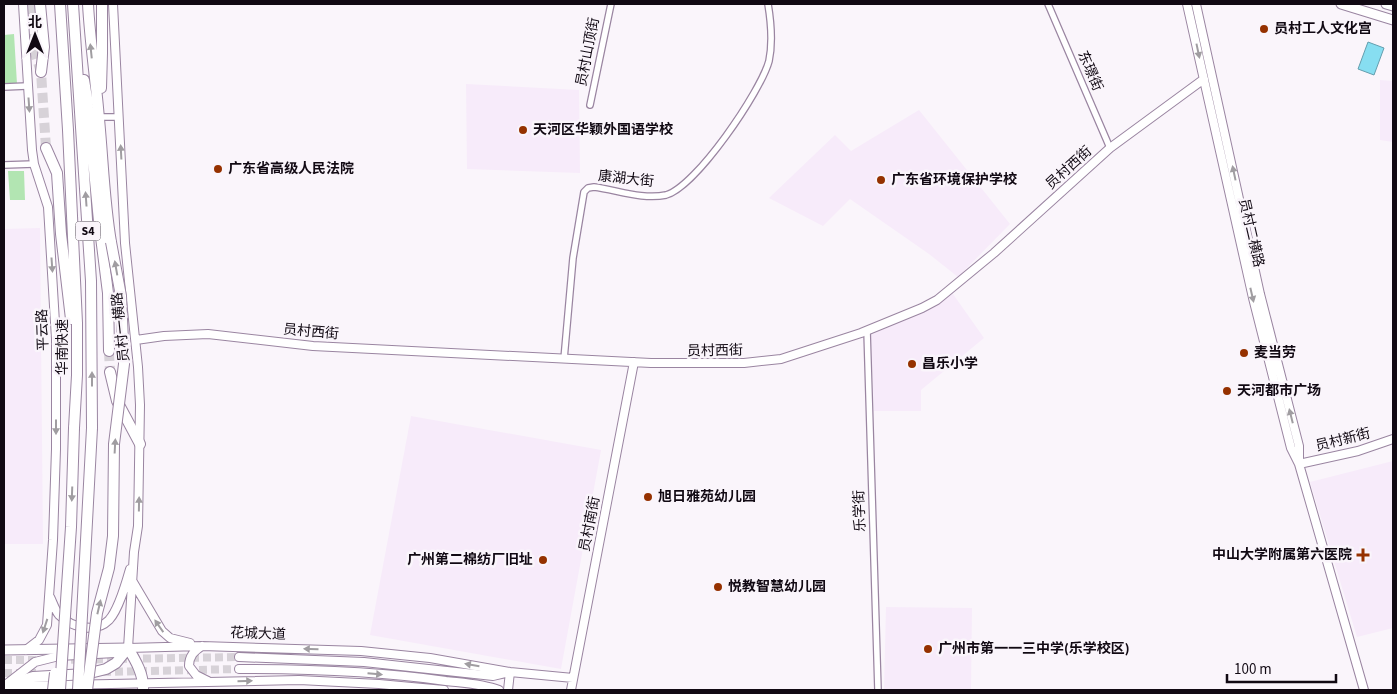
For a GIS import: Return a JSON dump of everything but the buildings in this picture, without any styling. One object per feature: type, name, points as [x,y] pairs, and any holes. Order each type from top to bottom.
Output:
[{"type":"highway","points":[[40,4],[44,48],[41,72]]},
{"type":"highway","name":"华南快速","points":[[60,4],[77,323],[77,375],[65,626],[60,690]]},
{"type":"highway","name":"华南快速","points":[[73,4],[91,281],[92,428],[78,690]]},
{"type":"highway","points":[[87,690],[97,613],[109,568],[112,544],[114,444],[124,364],[121,296],[106,212],[88,4]]},
{"type":"highway","points":[[99,117],[102,4]]},
{"type":"highway","points":[[75,35],[87,98],[98,221],[108,293],[110,351]]},
{"type":"highway","points":[[46,148],[57,173],[61,234],[73,341],[74,428]]},
{"type":"highway","points":[[110,372],[116,401],[140,444]]},
{"type":"highway","points":[[53,690],[57,654],[65,626]]},
{"type":"highway","points":[[4,687],[33,677],[86,674],[106,669],[116,663],[128,648],[138,664],[143,687]]},
{"type":"main road","points":[[1342,4],[1393,20]]},
{"type":"main road","points":[[1386,4],[1393,6]]},
{"type":"main road","name":"花城大道","points":[[4,650],[128,648]]},
{"type":"street","name":"平云路","points":[[23,4],[27,86],[34,164],[48,207],[56,339],[56,449],[50,595],[47,625],[39,640],[26,650]]},
{"type":"street","name":"员村一横路","points":[[114,4],[125,243],[140,388],[138,526],[134,552],[128,648]]},
{"type":"street","name":"员村山顶街","points":[[590,105],[611,4]]},
{"type":"street","name":"康湖大街","points":[[564,359],[573,258],[584,192],[588,188],[594,187],[640,196],[668,194],[695,173],[715,151],[745,110],[765,72],[770,50],[768,4]]},
{"type":"street","name":"东璟街","points":[[1048,4],[1110,148]]},
{"type":"street","name":"员村二横路","points":[[1187,4],[1255,308],[1292,448],[1299,464],[1364,690]]},
{"type":"street","name":"员村二横路","points":[[1196,4],[1260,294],[1299,446],[1299,464]]},
{"type":"street","name":"员村西街","points":[[136,340],[164,336],[208,334],[313,346],[564,359],[708,364],[763,362],[800,353],[867,330],[922,308],[936,300],[955,286],[1110,148],[1204,79]]},
{"type":"street","points":[[4,87],[27,86]]},
{"type":"street","points":[[99,117],[119,117]]},
{"type":"street","points":[[4,164],[34,164]]},
{"type":"street","name":"乐学街","points":[[867,330],[878,690]]},
{"type":"street","name":"员村南街","points":[[571,690],[634,362]]},
{"type":"street","name":"员村新街","points":[[1299,464],[1393,440]]},
{"type":"street","points":[[50,595],[57,612],[71,624],[85,627],[102,626],[114,614],[134,552]]},
{"type":"street","points":[[132,581],[162,631],[170,638],[202,646]]},
{"type":"street","points":[[202,646],[190,657],[189,666],[196,675],[210,682]]},
{"type":"street","name":"花城大道","points":[[128,648],[202,646],[361,651],[430,658],[510,672],[573,678]]},
{"type":"street","points":[[4,687],[36,662],[65,656],[115,653],[128,648]]},
{"type":"street","name":"花城大道","points":[[239,657],[356,662],[493,676],[510,672]]},
{"type":"street","points":[[239,669],[330,670],[425,678],[499,690]]},
{"type":"street","points":[[508,690],[510,672]]},
{"type":"street","points":[[4,687],[143,687],[210,682],[290,680],[444,690]]},
{"type":"shaded area","points":[[1380,80],[1393,81],[1393,142],[1380,140]]},
{"type":"shaded area","name":"天河区华颖外国语学校","points":[[466,84],[579,90],[580,173],[467,169]]},
{"type":"shaded area","name":"广东省环境保护学校","points":[[919,110],[1010,224],[958,277],[929,254],[850,199],[823,226],[769,198],[835,135],[851,151]]},
{"type":"shaded area","points":[[40,228],[43,544],[4,544],[4,229]]},
{"type":"shaded area","name":"昌乐小学","points":[[953,294],[984,338],[921,390],[921,411],[874,411],[871,335]]},
{"type":"shaded area","points":[[411,416],[601,450],[561,669],[370,635]]},
{"type":"shaded area","name":"中山大学附属第六医院","points":[[1393,461],[1393,628],[1357,637],[1310,482]]},
{"type":"shaded area","name":"广州市第一一三中学(乐学校区)","points":[[886,607],[972,608],[971,689],[884,690]]},
{"type":"green space","points":[[14,34],[17,84],[4,85],[4,35]]},
{"type":"green space","points":[[8,171],[24,171],[25,200],[10,200]]},
{"type":"water","points":[[1368,42],[1384,48],[1374,75],[1358,69]]},
{"type":"tunnel","points":[[31,4],[35,53],[41,72],[46,148]]},
{"type":"tunnel","points":[[109,351],[110,372]]},
{"type":"tunnel","points":[[59,660],[239,657]]},
{"type":"tunnel","points":[[4,660],[40,660]]},
{"type":"tunnel","points":[[103,672],[239,669]]},
{"type":"tunnel","points":[[4,673],[39,673]]},
{"type":"place","name":"员村工人文化宫","points":[[1264,29]]},
{"type":"place","name":"天河区华颖外国语学校","points":[[523,130]]},
{"type":"place","name":"广东省高级人民法院","points":[[218,169]]},
{"type":"place","name":"广东省环境保护学校","points":[[881,180]]},
{"type":"place","name":"麦当劳","points":[[1244,353]]},
{"type":"place","name":"昌乐小学","points":[[912,364]]},
{"type":"place","name":"天河都市广场","points":[[1227,391]]},
{"type":"place","name":"旭日雅苑幼儿园","points":[[648,497]]},
{"type":"place","name":"中山大学附属第六医院","points":[[1363,555]]},
{"type":"place","name":"广州第二棉纺厂旧址","points":[[543,560]]},
{"type":"place","name":"悦教智慧幼儿园","points":[[718,587]]},
{"type":"place","name":"广州市第一一三中学(乐学校区)","points":[[928,649]]}]
